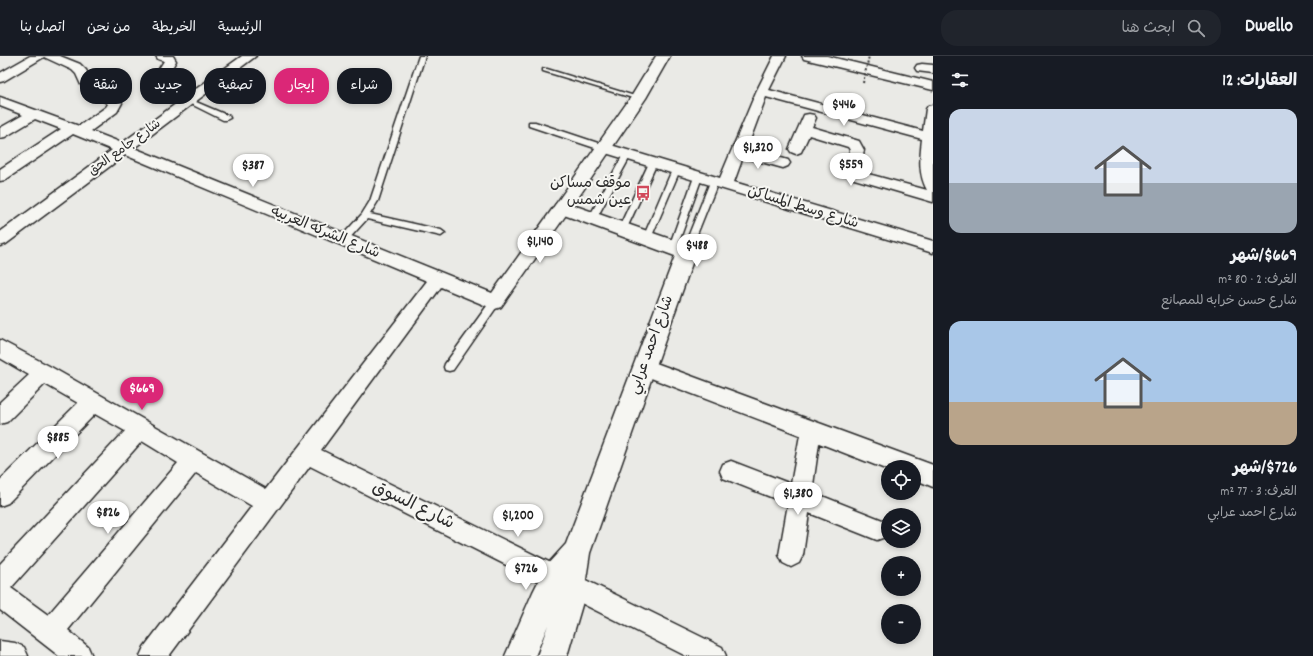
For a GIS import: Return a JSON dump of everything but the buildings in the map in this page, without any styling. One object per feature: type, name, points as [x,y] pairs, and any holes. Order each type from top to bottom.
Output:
[{"type":"street","points":[[0,78],[38,56]]},
{"type":"street","points":[[0,176],[112,109],[115,103],[86,82],[82,73],[76,67],[50,56]]},
{"type":"street","points":[[162,56],[168,58],[170,61],[166,68]]},
{"type":"street","name":"شارع جامع الحق","points":[[196,96],[250,56]]},
{"type":"street","points":[[495,302],[604,148],[638,98],[663,56]]},
{"type":"street","points":[[719,183],[740,151],[762,92],[780,56]]},
{"type":"street","points":[[809,56],[933,86]]},
{"type":"street","points":[[907,64],[929,69]]},
{"type":"street","points":[[762,92],[931,138]]},
{"type":"street","name":"شارع الشركه العربيه","points":[[0,101],[76,130],[495,302]]},
{"type":"street","name":"شارع جامع الحق","points":[[0,240],[185,104]]},
{"type":"street","points":[[796,150],[814,106]]},
{"type":"street","points":[[933,109],[927,178],[933,187]]},
{"type":"street","points":[[0,134],[34,114]]},
{"type":"street","points":[[805,129],[854,144],[857,150],[852,169],[856,175],[933,197]]},
{"type":"street","name":"شارع وسط المساكن","points":[[604,148],[933,247]]},
{"type":"street","points":[[740,151],[783,163]]},
{"type":"street","points":[[562,208],[679,250]]},
{"type":"street","name":"شارع احمد عرابي","points":[[520,656],[543,602],[564,581],[576,553],[645,367],[679,250]]},
{"type":"street","points":[[153,656],[438,279]]},
{"type":"street","points":[[0,348],[268,503]]},
{"type":"street","points":[[645,367],[890,460]]},
{"type":"street","points":[[0,415],[44,373]]},
{"type":"street","points":[[0,495],[93,402]]},
{"type":"street","points":[[0,582],[140,429]]},
{"type":"street","points":[[791,556],[811,430]]},
{"type":"street","name":"شارع السوق","points":[[306,453],[713,656]]},
{"type":"street","points":[[50,632],[194,460]]},
{"type":"street","points":[[731,471],[877,529]]},
{"type":"street","points":[[921,472],[933,476]]},
{"type":"street","name":"شارع احمد عرابي","points":[[552,656],[566,613],[564,581]]},
{"type":"street","points":[[0,595],[80,656]]},
{"type":"lane","points":[[343,240],[365,216],[377,193],[422,56]]},
{"type":"lane","points":[[545,70],[638,98]]},
{"type":"lane","points":[[196,100],[226,118]]},
{"type":"lane","points":[[532,124],[604,148]]},
{"type":"lane","points":[[592,219],[627,155]]},
{"type":"lane","points":[[622,230],[653,163]]},
{"type":"lane","points":[[647,238],[676,170]]},
{"type":"lane","points":[[679,250],[698,177]]},
{"type":"lane","points":[[679,250],[719,183]]},
{"type":"lane","points":[[365,216],[441,233]]},
{"type":"lane","points":[[449,367],[495,302]]},
{"type":"path","points":[[863,83],[869,56]]},
{"type":"place","name":"موقف مساكن عين شمس","points":[[643,193]]}]
